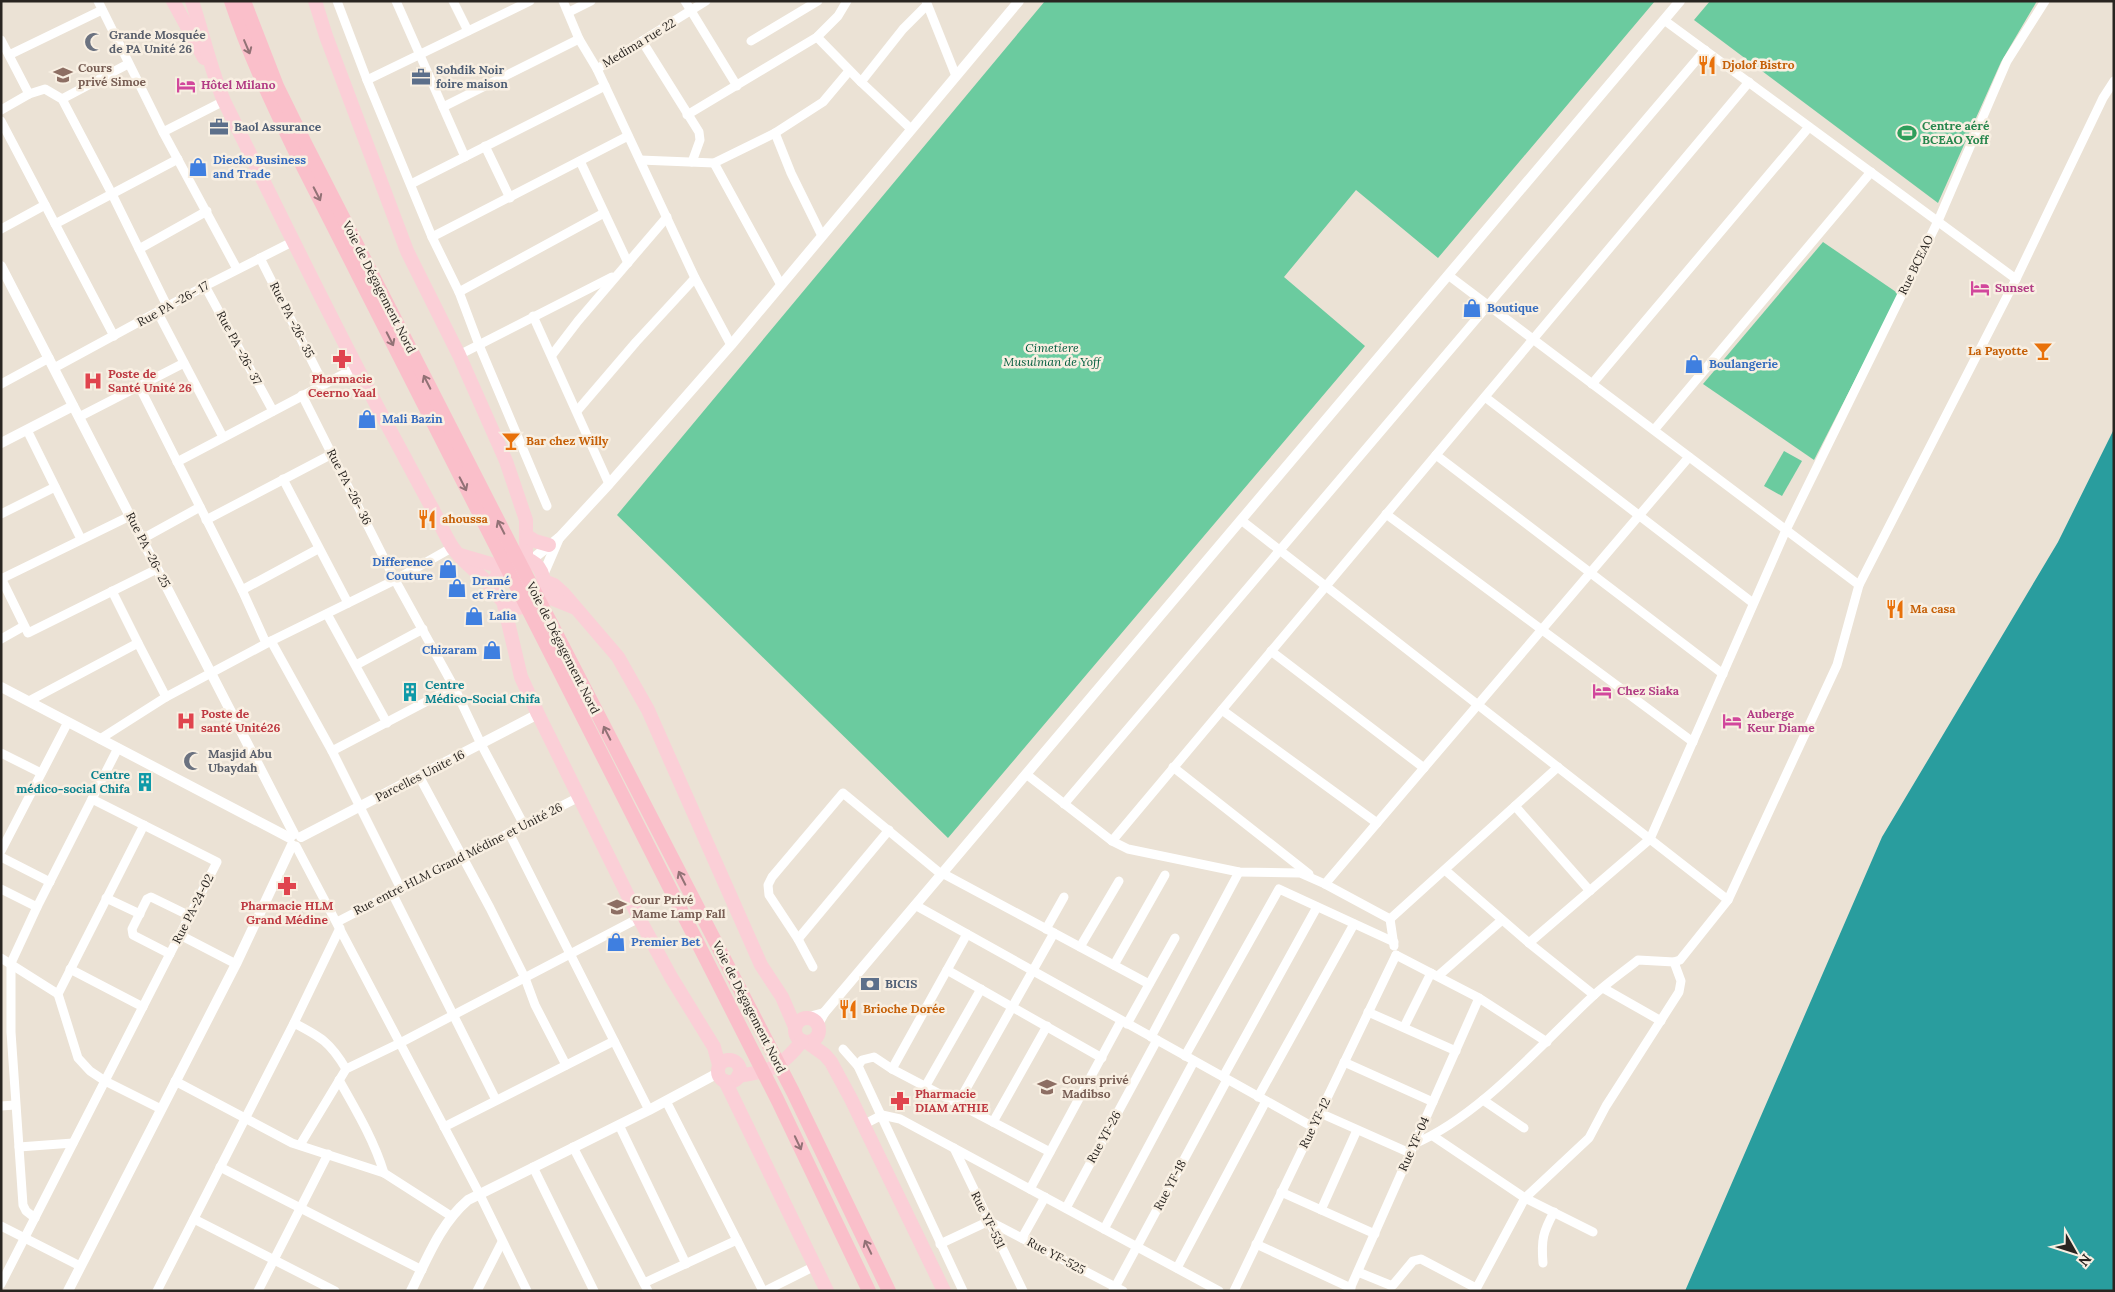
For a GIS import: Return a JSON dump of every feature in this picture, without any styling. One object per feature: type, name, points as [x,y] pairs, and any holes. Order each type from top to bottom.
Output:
[{"type":"highway","name":"Voie de Dégagement Nord","points":[[231,1],[244,39],[266,91],[294,149],[777,1099],[869,1291]]},
{"type":"highway","name":"Voie de Dégagement Nord","points":[[244,1],[277,86],[305,143],[793,1092],[889,1291]]},
{"type":"main road","points":[[173,1],[213,75],[292,242],[356,368],[456,551],[508,605],[521,608],[533,603],[543,583],[536,564],[528,560],[506,563],[456,551]]},
{"type":"main road","points":[[192,1],[203,33],[213,75]]},
{"type":"main road","points":[[315,1],[329,45],[407,251],[458,355],[506,461],[526,520],[528,560]]},
{"type":"main road","points":[[526,520],[506,563],[495,578],[521,676],[639,918],[671,977],[729,1071],[735,1102],[827,1291]]},
{"type":"main road","points":[[527,536],[535,542],[554,541]]},
{"type":"main road","points":[[543,583],[559,589],[618,657],[648,710],[761,965],[782,997],[808,1028],[831,1062],[864,1125],[944,1291]]},
{"type":"main road","points":[[513,645],[521,608]]},
{"type":"main road","points":[[729,1071],[758,1066],[773,1061],[808,1028]]},
{"type":"street","points":[[98,1],[163,132],[237,270]]},
{"type":"street","points":[[337,1],[410,184],[459,292],[479,345],[547,506]]},
{"type":"street","points":[[396,1],[465,157]]},
{"type":"street","points":[[453,1],[468,32]]},
{"type":"street","points":[[367,80],[530,1]]},
{"type":"street","points":[[563,1],[579,39],[597,69],[695,278],[731,345]]},
{"type":"street","points":[[569,12],[591,1]]},
{"type":"street","points":[[685,1],[737,86]]},
{"type":"street","name":"Medima rue 22","points":[[597,69],[706,1]]},
{"type":"street","points":[[751,41],[818,1]]},
{"type":"street","points":[[687,115],[817,37],[838,16],[847,1]]},
{"type":"street","points":[[808,1028],[916,905],[1680,1]]},
{"type":"street","name":"Rue BCEAO","points":[[1650,839],[1786,530],[1938,221],[2007,61],[2045,1]]},
{"type":"street","points":[[861,82],[926,3],[956,76]]},
{"type":"street","points":[[528,560],[554,541],[609,484],[731,345],[956,76],[1013,4]]},
{"type":"street","points":[[9,55],[102,10]]},
{"type":"street","points":[[1664,20],[2016,279]]},
{"type":"street","points":[[817,37],[849,71],[911,129]]},
{"type":"street","points":[[443,107],[579,39]]},
{"type":"street","points":[[1,40],[29,94]]},
{"type":"street","points":[[642,41],[699,132],[700,140],[692,162]]},
{"type":"street","points":[[1064,804],[1705,50]]},
{"type":"street","points":[[62,99],[128,64]]},
{"type":"street","points":[[640,160],[714,163],[775,133],[823,102],[849,71]]},
{"type":"street","points":[[1414,1144],[1433,1136],[1483,1100],[1547,1042],[1594,995],[1638,960],[1674,962],[1680,960],[1728,900],[1837,665],[1859,585],[2016,279],[2103,98],[2114,81]]},
{"type":"street","points":[[1112,841],[1749,82]]},
{"type":"street","points":[[410,184],[605,86]]},
{"type":"street","points":[[1,110],[29,94],[45,89],[62,99],[112,194],[168,308]]},
{"type":"street","points":[[163,132],[224,101]]},
{"type":"street","points":[[1,121],[114,336]]},
{"type":"street","points":[[1592,384],[1810,127]]},
{"type":"street","points":[[775,133],[791,173],[822,236]]},
{"type":"street","points":[[432,236],[510,198],[628,136]]},
{"type":"street","points":[[485,146],[510,198]]},
{"type":"street","points":[[55,224],[178,159]]},
{"type":"street","points":[[580,161],[628,263]]},
{"type":"street","points":[[714,163],[782,285]]},
{"type":"street","points":[[1654,430],[1871,172]]},
{"type":"street","points":[[1,229],[45,205]]},
{"type":"street","points":[[138,249],[207,211]]},
{"type":"street","points":[[459,292],[604,214]]},
{"type":"street","points":[[552,355],[666,217]]},
{"type":"street","name":"Rue PA -26- 17","points":[[1,384],[114,336],[205,286],[292,242]]},
{"type":"street","name":"Rue PA -26- 35","points":[[260,258],[324,383]]},
{"type":"street","name":"Rue PA -26- 25","points":[[1,266],[295,840]]},
{"type":"street","points":[[458,355],[617,274]]},
{"type":"street","points":[[1448,275],[1859,585]]},
{"type":"street","points":[[577,411],[636,342],[695,278]]},
{"type":"street","name":"Rue PA -26- 37","points":[[205,286],[273,411]]},
{"type":"street","points":[[158,313],[223,438]]},
{"type":"street","points":[[533,316],[609,484]]},
{"type":"street","points":[[79,417],[184,363]]},
{"type":"street","points":[[177,462],[324,383],[356,368]]},
{"type":"street","points":[[138,386],[268,642],[332,751],[401,889]]},
{"type":"street","name":"Rue PA -26- 36","points":[[302,395],[395,580],[454,687],[481,744],[524,825]]},
{"type":"street","points":[[1485,397],[1754,603]]},
{"type":"street","points":[[1,443],[73,406]]},
{"type":"street","points":[[27,430],[81,539]]},
{"type":"street","points":[[206,520],[332,454]]},
{"type":"street","points":[[1436,455],[1723,674]]},
{"type":"street","points":[[1322,883],[1377,823],[1689,457]]},
{"type":"street","points":[[283,480],[348,603]]},
{"type":"street","points":[[1,514],[55,487]]},
{"type":"street","points":[[142,539],[200,507]]},
{"type":"street","points":[[1386,514],[1693,742]]},
{"type":"street","points":[[130,516],[1,579],[24,626],[28,633],[157,569]]},
{"type":"street","points":[[1241,520],[1728,900]]},
{"type":"street","points":[[543,583],[554,541]]},
{"type":"street","points":[[242,590],[318,549]]},
{"type":"street","points":[[100,739],[166,697],[268,642],[456,551]]},
{"type":"street","points":[[112,591],[166,697]]},
{"type":"street","points":[[327,614],[387,723]]},
{"type":"street","points":[[1,639],[24,626]]},
{"type":"street","points":[[356,665],[423,629]]},
{"type":"street","points":[[29,701],[138,643]]},
{"type":"street","points":[[1271,651],[1424,768]]},
{"type":"street","points":[[1,687],[295,840],[479,1193],[527,1291]]},
{"type":"street","points":[[332,751],[454,687]]},
{"type":"street","points":[[1222,710],[1377,823]]},
{"type":"street","name":"Parcelles Unite 16","points":[[295,840],[538,714]]},
{"type":"street","points":[[1,851],[68,722]]},
{"type":"street","points":[[35,1218],[26,1211],[24,1205],[11,1032],[12,963],[37,907],[118,748]]},
{"type":"street","points":[[1,753],[41,773]]},
{"type":"street","points":[[1173,767],[1322,883]]},
{"type":"street","points":[[1390,919],[1558,767]]},
{"type":"street","points":[[1026,774],[1112,841],[1128,849],[1239,872],[1300,874],[1322,883],[1390,919]]},
{"type":"street","points":[[419,776],[525,978],[535,1005],[566,1065]]},
{"type":"street","points":[[813,967],[798,939],[769,895],[768,885],[778,869],[842,793],[942,874],[1149,984]]},
{"type":"street","name":"Rue entre HLM Grand Médine et Unité 26","points":[[338,925],[401,889],[579,796]]},
{"type":"street","name":"Rue PA-24-02","points":[[1,1284],[217,862],[92,799]]},
{"type":"street","points":[[1515,806],[1590,891]]},
{"type":"street","points":[[58,994],[144,825]]},
{"type":"street","points":[[798,939],[889,830]]},
{"type":"street","points":[[508,833],[649,1110]]},
{"type":"street","points":[[1529,944],[1650,839]]},
{"type":"street","points":[[68,1291],[236,964],[295,840]]},
{"type":"street","points":[[1,857],[50,882]]},
{"type":"street","points":[[1445,870],[1529,944],[1594,995]]},
{"type":"street","name":"Rue YF-26","points":[[1066,1208],[1239,872]]},
{"type":"street","points":[[1114,965],[1165,875]]},
{"type":"street","points":[[1080,947],[1119,881]]},
{"type":"street","points":[[1,889],[37,907]]},
{"type":"street","points":[[1185,1056],[1279,889],[1394,942]]},
{"type":"street","points":[[392,894],[496,1100]]},
{"type":"street","points":[[170,954],[133,935],[132,929],[147,899],[151,897],[190,916]]},
{"type":"street","points":[[958,1104],[1033,971],[1064,897]]},
{"type":"street","points":[[106,898],[140,914]]},
{"type":"street","points":[[916,905],[1313,1128]]},
{"type":"street","name":"Rue YF-18","points":[[1117,1289],[1137,1247],[1317,907]]},
{"type":"street","points":[[300,1144],[346,1069],[400,1043],[639,918]]},
{"type":"street","points":[[1390,919],[1396,955],[1479,998],[1547,1042]]},
{"type":"street","points":[[1404,1028],[1434,974],[1502,920]]},
{"type":"street","points":[[1177,1268],[1262,1099],[1354,924]]},
{"type":"street","points":[[157,1291],[294,1023],[338,925]]},
{"type":"street","points":[[892,1069],[967,934]]},
{"type":"street","points":[[180,935],[236,964]]},
{"type":"street","points":[[1030,1189],[1102,1058],[1149,984],[1175,938]]},
{"type":"street","name":"Rue YF-12","points":[[1234,1291],[1396,955]]},
{"type":"street","points":[[1,958],[12,963],[58,994],[78,1058],[90,1071],[105,1081],[161,1109]]},
{"type":"street","points":[[1358,1272],[1391,1288],[1414,1261],[1418,1259],[1475,1289],[1526,1198],[1589,1138],[1606,1106],[1679,992],[1681,980],[1674,962]]},
{"type":"street","points":[[70,969],[143,1007]]},
{"type":"street","points":[[947,970],[1102,1058]]},
{"type":"street","points":[[1603,988],[1661,1020]]},
{"type":"street","points":[[925,1086],[981,989]]},
{"type":"street","name":"Rue YF-04","points":[[1350,1289],[1479,998]]},
{"type":"street","points":[[1368,1012],[1456,1051]]},
{"type":"street","points":[[294,1023],[330,1044],[346,1069]]},
{"type":"street","points":[[993,1122],[1047,1026]]},
{"type":"street","points":[[444,1127],[614,1041]]},
{"type":"street","points":[[843,1049],[858,1066],[963,1291]]},
{"type":"street","points":[[858,1066],[862,1060],[874,1057],[892,1069],[1050,1152]]},
{"type":"street","points":[[1104,1229],[1194,1061]]},
{"type":"street","points":[[1344,1062],[1433,1102]]},
{"type":"street","points":[[411,1291],[451,1216],[468,1200],[533,1166],[729,1071]]},
{"type":"street","points":[[339,1080],[370,1137],[384,1173]]},
{"type":"street","points":[[175,1081],[292,1143],[300,1144],[384,1173],[451,1216]]},
{"type":"street","points":[[1483,1100],[1524,1128]]},
{"type":"street","points":[[666,1101],[764,1291],[815,1266]]},
{"type":"street","points":[[1,1106],[15,1105]]},
{"type":"street","points":[[1320,1113],[1410,1153]]},
{"type":"street","points":[[864,1125],[882,1115],[900,1119],[1219,1291]]},
{"type":"street","points":[[619,1125],[686,1264]]},
{"type":"street","points":[[1321,1210],[1357,1130]]},
{"type":"street","points":[[1433,1136],[1526,1198],[1593,1232]]},
{"type":"street","points":[[19,1147],[74,1143]]},
{"type":"street","points":[[573,1147],[646,1287],[686,1264],[737,1240]]},
{"type":"street","name":"Rue YF-531","points":[[954,1148],[1021,1287]]},
{"type":"street","points":[[258,1291],[328,1154]]},
{"type":"street","points":[[533,1166],[594,1291]]},
{"type":"street","points":[[220,1167],[422,1270]]},
{"type":"street","points":[[1282,1192],[1375,1234]]},
{"type":"street","points":[[1022,1238],[1045,1197]]},
{"type":"street","points":[[1543,1263],[1541,1242],[1554,1212]]},
{"type":"street","points":[[194,1219],[335,1291]]},
{"type":"street","points":[[940,1244],[989,1221]]},
{"type":"street","name":"Rue YF-525","points":[[989,1221],[1117,1289]]},
{"type":"street","points":[[1,1226],[80,1266]]},
{"type":"street","points":[[477,1291],[502,1242]]},
{"type":"street","points":[[1256,1244],[1350,1289]]},
{"type":"street","points":[[1021,1287],[1032,1291]]},
{"type":"green space","name":"Cimetiere Musulman de Yoff","points":[[1045,1],[1655,1],[1438,258],[1356,190],[1284,277],[1365,346],[948,838],[617,515]]},
{"type":"green space","name":"Centre aéré BCEAO Yoff","points":[[1710,1],[2037,1],[2001,62],[1938,203],[1694,20]]},
{"type":"green space","points":[[1823,242],[1899,294],[1814,460],[1703,384]]},
{"type":"green space","points":[[1784,451],[1802,461],[1782,496],[1764,486]]},
{"type":"water","points":[[2114,429],[2114,1291],[1685,1291],[1882,837],[2058,542]]},
{"type":"place","name":"Grande Mosquée de PA Unité 26","points":[[94,42]]},
{"type":"place","name":"Djolof Bistro","points":[[1707,65]]},
{"type":"place","name":"Cours privé Simoe","points":[[63,75]]},
{"type":"place","name":"Sohdik Noir foire maison","points":[[421,77]]},
{"type":"place","name":"Hôtel Milano","points":[[186,85]]},
{"type":"place","name":"Baol Assurance","points":[[219,127]]},
{"type":"place","name":"Centre aéré BCEAO Yoff","points":[[1907,133]]},
{"type":"place","name":"Diecko Business and Trade","points":[[198,167]]},
{"type":"place","name":"Sunset","points":[[1980,288]]},
{"type":"place","name":"Boutique","points":[[1472,308]]},
{"type":"place","name":"La Payotte","points":[[2043,351]]},
{"type":"place","name":"Pharmacie Ceerno Yaal","points":[[342,359]]},
{"type":"place","name":"Boulangerie","points":[[1694,364]]},
{"type":"place","name":"Poste de Santé Unité 26","points":[[93,381]]},
{"type":"place","name":"Mali Bazin","points":[[367,419]]},
{"type":"place","name":"Bar chez Willy","points":[[511,441]]},
{"type":"place","name":"ahoussa","points":[[427,519]]},
{"type":"place","name":"Difference Couture","points":[[448,569]]},
{"type":"place","name":"Dramé et Frère","points":[[457,588]]},
{"type":"place","name":"Ma casa","points":[[1895,609]]},
{"type":"place","name":"Lalia","points":[[474,616]]},
{"type":"place","name":"Chizaram","points":[[492,650]]},
{"type":"place","name":"Chez Siaka","points":[[1602,691]]},
{"type":"place","name":"Centre Médico-Social Chifa","points":[[410,692]]},
{"type":"place","name":"Poste de santé Unité26","points":[[186,721]]},
{"type":"place","name":"Auberge Keur Diame","points":[[1732,721]]},
{"type":"place","name":"Masjid Abu Ubaydah","points":[[193,761]]},
{"type":"place","name":"Centre médico-social Chifa","points":[[145,782]]},
{"type":"place","name":"Pharmacie HLM Grand Médine","points":[[287,886]]},
{"type":"place","name":"Cour Privé Mame Lamp Fall","points":[[617,907]]},
{"type":"place","name":"Premier Bet","points":[[616,942]]},
{"type":"place","name":"BICIS","points":[[870,984]]},
{"type":"place","name":"Brioche Dorée","points":[[848,1009]]},
{"type":"place","name":"Cours privé Madibso","points":[[1047,1087]]},
{"type":"place","name":"Pharmacie DIAM ATHIE","points":[[900,1101]]}]
